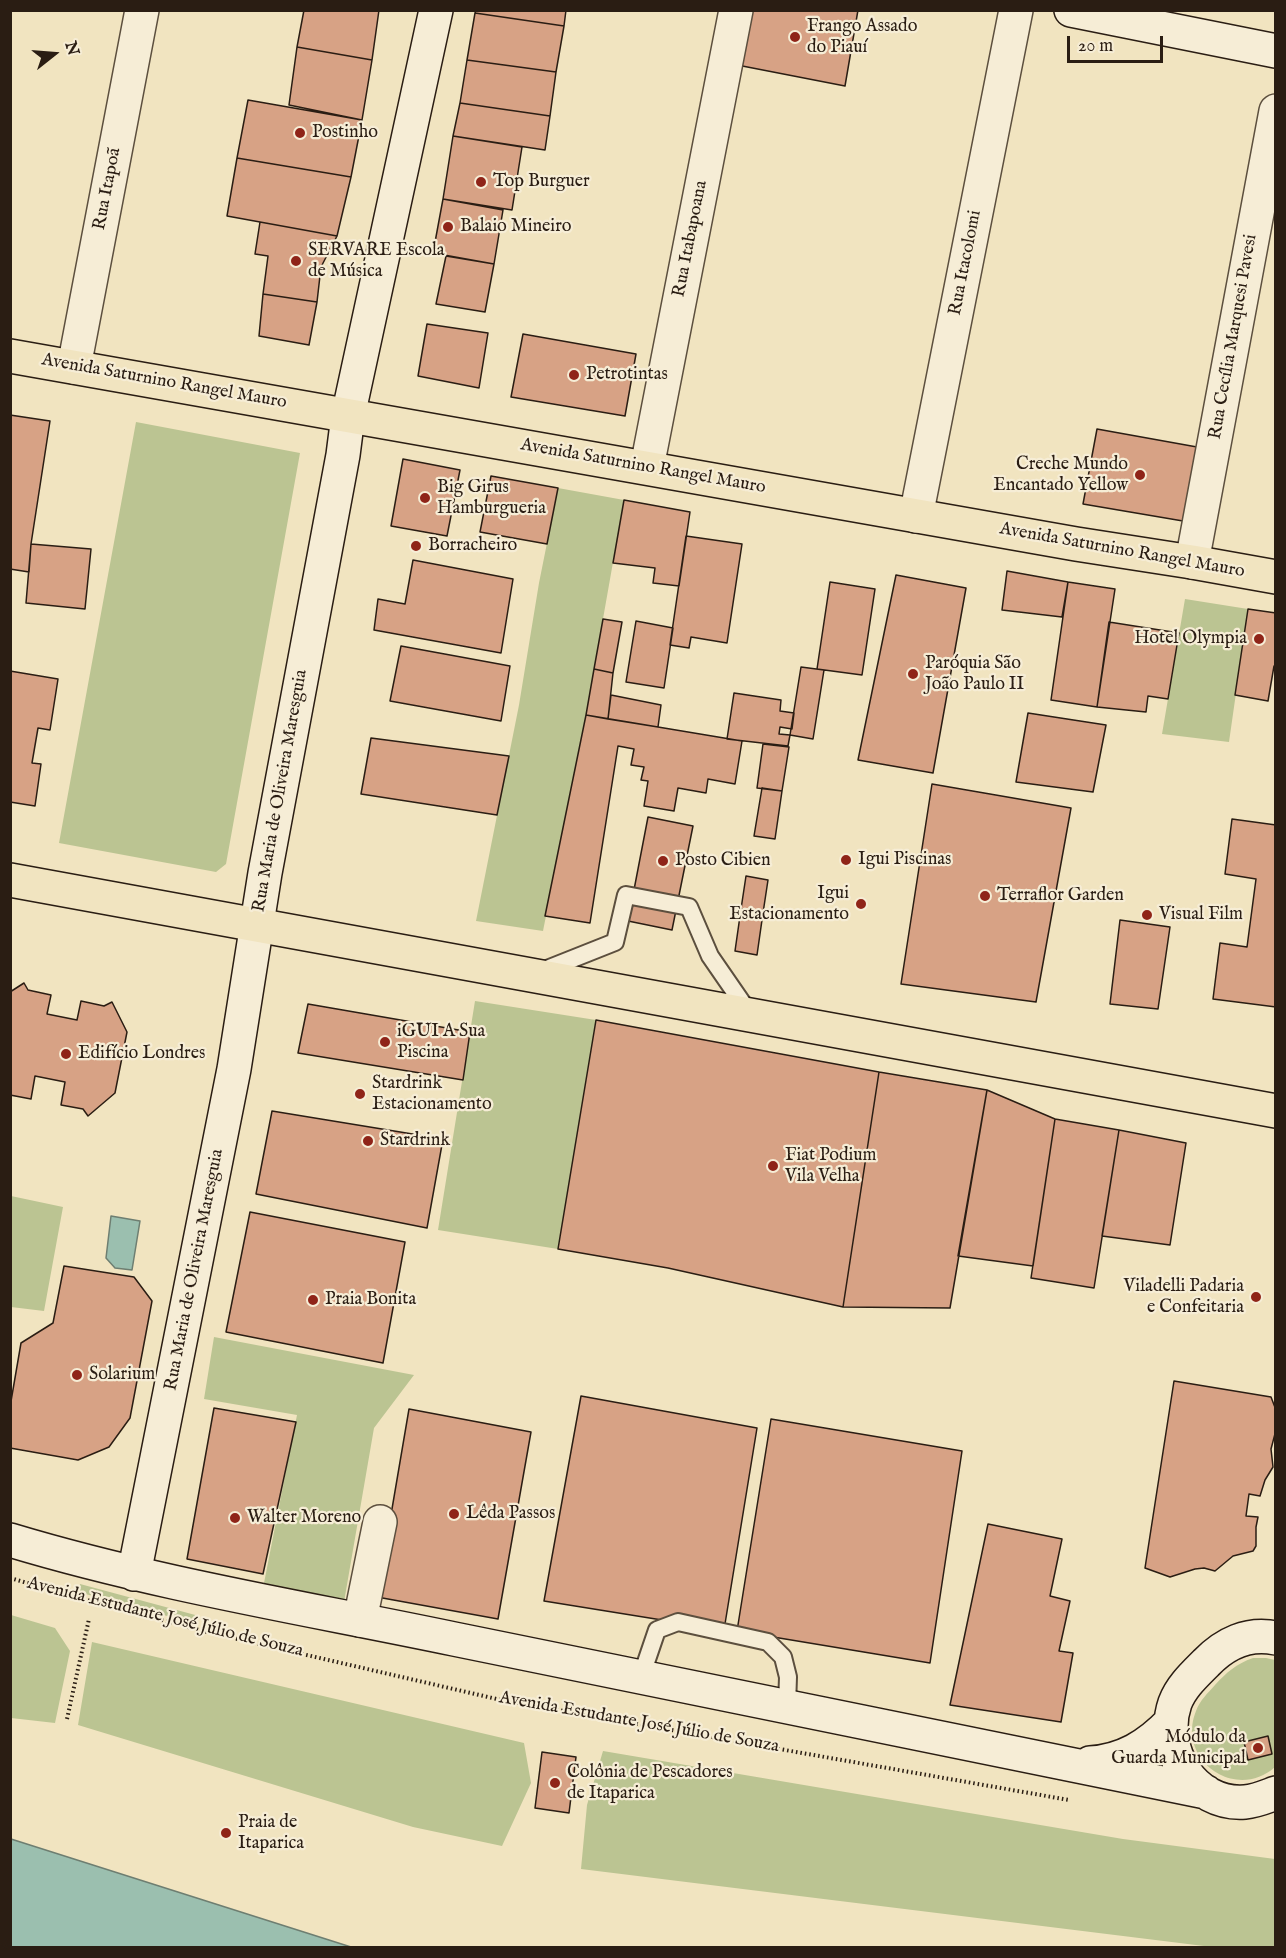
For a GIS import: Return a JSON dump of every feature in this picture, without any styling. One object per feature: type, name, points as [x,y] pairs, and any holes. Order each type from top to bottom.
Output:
[{"type":"main road","name":"Avenida Saturnino Rangel Mauro","points":[[10,356],[1275,577]]},
{"type":"main road","points":[[10,880],[1275,1111]]},
{"type":"street","name":"Rua Itapoã","points":[[74,367],[142,10]]},
{"type":"street","name":"Rua Maria de Oliveira Maresguia","points":[[134,1574],[234,1069],[265,873],[343,455],[348,416],[436,10]]},
{"type":"street","name":"Rua Itabapoana","points":[[647,467],[736,10]]},
{"type":"street","name":"Rua Itacolomi","points":[[916,516],[1016,10]]},
{"type":"street","points":[[1071,10],[1275,51]]},
{"type":"street","name":"Rua Cecília Marquesi Pavesi","points":[[1192,562],[1275,111]]},
{"type":"street","points":[[360,1620],[380,1522]]},
{"type":"street","name":"Avenida Estudante José Júlio de Souza","points":[[10,1540],[134,1574],[1059,1761],[1206,1792],[1223,1800],[1243,1802],[1262,1799],[1275,1793]]},
{"type":"street","points":[[1206,1792],[1190,1779],[1178,1763],[1172,1743],[1171,1722],[1175,1703],[1185,1685],[1216,1653],[1231,1643],[1249,1637],[1275,1638]]},
{"type":"street","name":"Avenida Estudante José Júlio de Souza","points":[[1059,1761],[1109,1762],[1146,1745],[1171,1722]]},
{"type":"lane","points":[[533,975],[615,942],[626,895],[689,907],[710,956],[750,1015]]},
{"type":"lane","points":[[641,1677],[657,1630],[678,1622],[768,1642],[783,1657],[788,1677],[787,1706]]},
{"type":"path","name":"Avenida Estudante José Júlio de Souza","points":[[10,1578],[76,1598],[203,1630],[501,1700],[1081,1802]]},
{"type":"path","points":[[67,1719],[89,1619]]},
{"type":"green space","points":[[136,422],[300,453],[226,864],[216,872],[59,843]]},
{"type":"green space","points":[[558,488],[624,500],[586,715],[543,931],[476,921],[519,705],[539,583]]},
{"type":"green space","points":[[1185,599],[1248,609],[1229,742],[1162,734]]},
{"type":"green space","points":[[475,1001],[596,1020],[558,1249],[438,1230]]},
{"type":"green space","points":[[11,1196],[63,1207],[44,1311],[11,1307]]},
{"type":"green space","points":[[214,1337],[414,1375],[374,1428],[344,1602],[264,1583],[297,1415],[204,1399]]},
{"type":"green space","points":[[80,1584],[199,1616],[197,1624],[78,1592]]},
{"type":"green space","points":[[11,1615],[55,1628],[70,1651],[55,1723],[11,1718]]},
{"type":"green space","points":[[92,1642],[524,1743],[531,1783],[502,1846],[413,1827],[78,1725]]},
{"type":"green space","points":[[1253,1658],[1275,1660],[1275,1767],[1260,1777],[1243,1780],[1228,1778],[1213,1770],[1202,1759],[1194,1745],[1192,1729],[1196,1711],[1207,1694],[1232,1669]]},
{"type":"green space","points":[[603,1751],[1123,1839],[1275,1859],[1275,1947],[1212,1947],[581,1869],[587,1805]]},
{"type":"shaded area","points":[[111,1216],[140,1221],[132,1270],[115,1268],[106,1258]]},
{"type":"shaded area","points":[[11,1839],[351,1947],[11,1947]]},
{"type":"building","points":[[304,10],[379,10],[372,60],[297,47]]},
{"type":"building","points":[[476,10],[566,10],[564,26],[475,13]]},
{"type":"building","name":"Frango Assado do Piauí","points":[[742,10],[858,10],[845,86],[732,64]]},
{"type":"building","points":[[475,13],[564,26],[556,72],[467,60]]},
{"type":"building","points":[[297,47],[372,60],[362,120],[289,105]]},
{"type":"building","points":[[467,60],[556,72],[550,116],[460,103]]},
{"type":"building","name":"Postinho","points":[[248,100],[362,120],[351,177],[237,158]]},
{"type":"building","points":[[460,103],[550,116],[545,150],[453,136]]},
{"type":"building","name":"Top Burguer","points":[[453,136],[522,147],[512,210],[443,199]]},
{"type":"building","points":[[237,158],[351,177],[337,236],[227,216]]},
{"type":"building","points":[[443,199],[503,210],[494,264],[433,253]]},
{"type":"building","name":"SERVARE Escola de Música","points":[[260,222],[337,236],[321,267],[317,302],[263,294],[268,256],[255,254]]},
{"type":"building","points":[[446,256],[494,264],[485,312],[436,304]]},
{"type":"building","points":[[263,294],[317,302],[309,345],[259,336]]},
{"type":"building","points":[[427,324],[488,333],[479,388],[418,376]]},
{"type":"building","name":"Petrotintas","points":[[523,334],[636,354],[625,416],[511,397]]},
{"type":"building","points":[[10,415],[50,421],[31,544],[29,572],[10,569]]},
{"type":"building","name":"Creche Mundo Encantado Yellow","points":[[1097,429],[1197,447],[1183,521],[1083,504]]},
{"type":"building","name":"Big Girus Hamburgueria","points":[[403,459],[460,470],[447,536],[391,526]]},
{"type":"building","points":[[491,476],[558,488],[547,544],[480,532]]},
{"type":"building","points":[[624,500],[690,512],[679,586],[653,583],[655,568],[613,563]]},
{"type":"building","points":[[686,536],[742,544],[727,643],[691,637],[689,648],[670,645]]},
{"type":"building","points":[[31,544],[91,549],[85,609],[26,603]]},
{"type":"building","points":[[413,560],[513,579],[501,653],[374,630],[378,599],[405,604]]},
{"type":"building","points":[[1007,571],[1068,582],[1062,617],[1002,610]]},
{"type":"building","name":"Paróquia São João Paulo II","points":[[896,575],[966,588],[933,773],[858,760]]},
{"type":"building","points":[[830,582],[875,589],[862,675],[817,669]]},
{"type":"building","points":[[1068,582],[1115,589],[1097,707],[1051,700]]},
{"type":"building","name":"Hotel Olympia","points":[[1248,609],[1276,613],[1276,666],[1274,666],[1268,701],[1235,695]]},
{"type":"building","points":[[603,619],[622,622],[613,673],[594,669]]},
{"type":"building","points":[[636,621],[673,628],[664,688],[626,682]]},
{"type":"building","points":[[1109,622],[1179,633],[1168,699],[1148,696],[1146,712],[1097,707]]},
{"type":"building","points":[[401,646],[510,666],[501,721],[390,701]]},
{"type":"building","points":[[801,667],[824,670],[813,739],[790,735]]},
{"type":"building","points":[[594,669],[613,673],[608,719],[586,715]]},
{"type":"building","points":[[10,671],[58,679],[50,730],[38,728],[32,763],[41,764],[35,806],[10,802]]},
{"type":"building","points":[[734,693],[781,700],[780,711],[794,713],[792,729],[780,727],[779,734],[790,735],[788,746],[727,739]]},
{"type":"building","points":[[611,695],[661,705],[658,727],[608,719]]},
{"type":"building","points":[[1028,713],[1106,725],[1093,792],[1016,782]]},
{"type":"building","points":[[586,715],[742,741],[735,784],[708,779],[706,793],[678,788],[674,811],[644,806],[648,781],[641,780],[644,767],[631,765],[634,749],[618,746],[590,923],[545,916]]},
{"type":"building","points":[[371,738],[509,756],[497,815],[361,794]]},
{"type":"building","points":[[763,744],[789,747],[782,791],[757,788]]},
{"type":"building","name":"Terraflor Garden","points":[[932,784],[1071,808],[1036,1002],[901,984]]},
{"type":"building","points":[[762,788],[782,791],[775,839],[754,836]]},
{"type":"building","name":"Posto Cibien","points":[[648,817],[693,826],[672,930],[628,921]]},
{"type":"building","points":[[1232,819],[1276,825],[1276,1007],[1213,999],[1220,943],[1247,947],[1256,879],[1225,874]]},
{"type":"building","points":[[746,876],[768,880],[763,913],[741,909]]},
{"type":"building","points":[[741,909],[763,913],[757,955],[735,951]]},
{"type":"building","points":[[1120,920],[1170,927],[1158,1009],[1110,1004]]},
{"type":"building","name":"Edifício Londres","points":[[24,983],[28,990],[51,995],[47,1014],[77,1020],[81,1001],[104,1006],[112,1002],[127,1032],[115,1093],[88,1116],[83,1109],[61,1105],[65,1082],[35,1076],[31,1099],[10,1095],[10,992]]},
{"type":"building","name":"iGUI A Sua Piscina","points":[[308,1004],[470,1032],[463,1080],[298,1053]]},
{"type":"building","name":"Fiat Podium Vila Velha","points":[[596,1020],[879,1072],[843,1307],[668,1268],[558,1249]]},
{"type":"building","points":[[879,1072],[987,1090],[950,1308],[843,1307]]},
{"type":"building","points":[[987,1090],[1055,1119],[1033,1266],[958,1256]]},
{"type":"building","points":[[272,1111],[443,1139],[427,1228],[256,1194]]},
{"type":"building","points":[[1055,1119],[1119,1130],[1094,1288],[1031,1278]]},
{"type":"building","points":[[1119,1130],[1186,1143],[1170,1245],[1102,1236]]},
{"type":"building","name":"Praia Bonita","points":[[250,1212],[405,1242],[383,1363],[226,1332]]},
{"type":"building","name":"Solarium","points":[[64,1266],[134,1277],[152,1301],[130,1418],[109,1447],[78,1460],[10,1448],[10,1407],[21,1343],[53,1323]]},
{"type":"building","points":[[1174,1381],[1271,1397],[1276,1410],[1276,1430],[1271,1449],[1273,1467],[1265,1480],[1260,1496],[1249,1494],[1246,1516],[1258,1517],[1256,1546],[1253,1551],[1233,1556],[1215,1571],[1204,1568],[1195,1569],[1170,1577],[1145,1568]]},
{"type":"building","points":[[581,1396],[757,1428],[724,1630],[544,1601]]},
{"type":"building","name":"Walter Moreno","points":[[214,1408],[296,1422],[263,1574],[187,1559]]},
{"type":"building","name":"Lêda Passos","points":[[409,1409],[531,1432],[498,1619],[377,1597]]},
{"type":"building","points":[[771,1419],[962,1451],[930,1663],[737,1631]]},
{"type":"building","points":[[988,1524],[1062,1539],[1050,1596],[1070,1601],[1059,1651],[1073,1653],[1061,1722],[950,1705]]},
{"type":"building","name":"Módulo da Guarda Municipal","points":[[1268,1736],[1272,1754],[1248,1760],[1244,1742]]},
{"type":"building","name":"Colônia de Pescadores de Itaparica","points":[[542,1752],[576,1757],[569,1813],[535,1808]]},
{"type":"place","name":"Frango Assado do Piauí","points":[[795,37]]},
{"type":"place","name":"Postinho","points":[[300,133]]},
{"type":"place","name":"Top Burguer","points":[[481,182]]},
{"type":"place","name":"Balaio Mineiro","points":[[448,227]]},
{"type":"place","name":"SERVARE Escola de Música","points":[[296,261]]},
{"type":"place","name":"Petrotintas","points":[[574,375]]},
{"type":"place","name":"Creche Mundo Encantado Yellow","points":[[1140,475]]},
{"type":"place","name":"Big Girus Hamburgueria","points":[[425,498]]},
{"type":"place","name":"Borracheiro","points":[[416,546]]},
{"type":"place","name":"Hotel Olympia","points":[[1259,639]]},
{"type":"place","name":"Paróquia São João Paulo II","points":[[913,674]]},
{"type":"place","name":"Igui Piscinas","points":[[846,860]]},
{"type":"place","name":"Posto Cibien","points":[[663,861]]},
{"type":"place","name":"Terraflor Garden","points":[[985,896]]},
{"type":"place","name":"Igui Estacionamento","points":[[861,904]]},
{"type":"place","name":"Visual Film","points":[[1147,915]]},
{"type":"place","name":"iGUI A Sua Piscina","points":[[385,1042]]},
{"type":"place","name":"Edifício Londres","points":[[66,1054]]},
{"type":"place","name":"Stardrink Estacionamento","points":[[360,1094]]},
{"type":"place","name":"Stardrink","points":[[368,1141]]},
{"type":"place","name":"Fiat Podium Vila Velha","points":[[773,1166]]},
{"type":"place","name":"Viladelli Padaria e Confeitaria","points":[[1256,1297]]},
{"type":"place","name":"Praia Bonita","points":[[313,1300]]},
{"type":"place","name":"Solarium","points":[[77,1375]]},
{"type":"place","name":"Lêda Passos","points":[[454,1514]]},
{"type":"place","name":"Walter Moreno","points":[[235,1518]]},
{"type":"place","name":"Módulo da Guarda Municipal","points":[[1258,1748]]},
{"type":"place","name":"Colônia de Pescadores de Itaparica","points":[[555,1783]]},
{"type":"place","name":"Praia de Itaparica","points":[[226,1833]]}]
